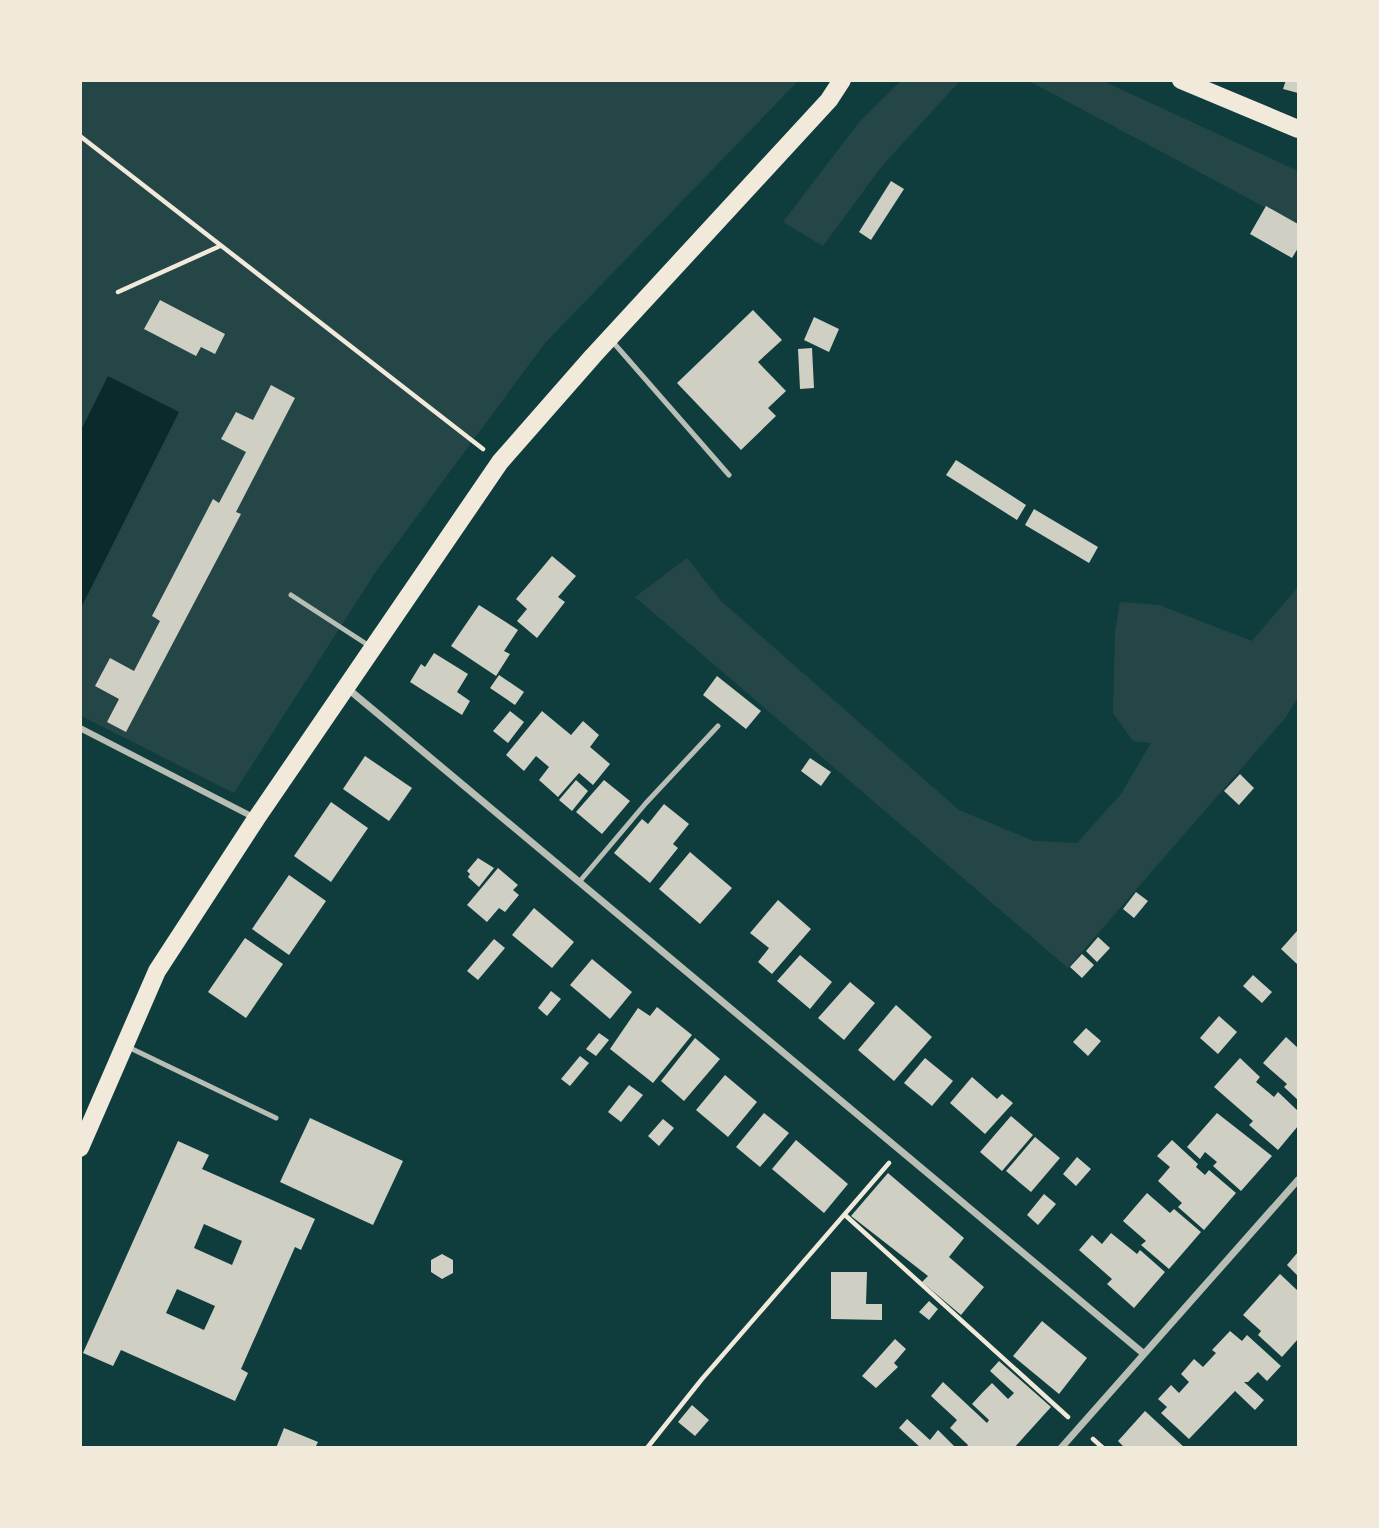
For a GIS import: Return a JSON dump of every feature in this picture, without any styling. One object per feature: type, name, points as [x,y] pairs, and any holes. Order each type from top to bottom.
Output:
[{"type":"main road","points":[[80,1148],[158,971],[256,819],[500,462],[610,338],[830,100],[842,80]]},
{"type":"main road","points":[[1189,82],[1298,129]]},
{"type":"street","points":[[347,688],[1144,1354]]},
{"type":"street","points":[[80,728],[256,819]]},
{"type":"street","points":[[1061,1447],[1298,1180]]},
{"type":"lane","points":[[610,338],[729,475]]},
{"type":"lane","points":[[291,595],[374,648]]},
{"type":"lane","points":[[580,881],[646,803],[718,726]]},
{"type":"lane","points":[[125,1046],[276,1118]]},
{"type":"path","points":[[80,136],[500,462]]},
{"type":"path","points":[[118,292],[220,246]]},
{"type":"path","points":[[647,1447],[702,1379],[901,1150]]},
{"type":"path","points":[[845,1216],[1080,1427]]},
{"type":"shaded area","points":[[80,81],[798,81],[545,343],[375,573],[234,793],[81,716]]},
{"type":"shaded area","points":[[901,81],[960,81],[881,167],[823,246],[783,222],[860,121]]},
{"type":"shaded area","points":[[1029,81],[1103,81],[1298,171],[1298,225]]},
{"type":"shaded area","points":[[108,376],[179,412],[81,608],[81,430]]},
{"type":"shaded area","points":[[687,558],[721,601],[959,810],[1034,841],[1077,843],[1121,794],[1151,743],[1133,741],[1113,713],[1115,632],[1120,602],[1159,605],[1252,641],[1298,587],[1298,697],[1286,717],[1068,968],[635,597]]},
{"type":"building","points":[[1286,80],[1298,80],[1298,93],[1283,89]]},
{"type":"building","points":[[891,181],[904,189],[871,240],[859,232]]},
{"type":"building","points":[[1266,206],[1298,224],[1298,248],[1292,258],[1250,234]]},
{"type":"building","points":[[160,300],[225,334],[215,354],[201,347],[196,356],[144,329]]},
{"type":"building","points":[[753,310],[782,340],[758,362],[786,391],[768,408],[776,416],[741,450],[677,383]]},
{"type":"building","points":[[814,317],[839,329],[829,352],[804,340]]},
{"type":"building","points":[[812,348],[814,388],[800,389],[798,349]]},
{"type":"building","points":[[271,385],[295,398],[236,512],[241,514],[126,732],[107,722],[119,699],[95,686],[110,658],[134,671],[160,621],[152,616],[213,499],[219,503],[246,452],[221,439],[236,412],[253,420]]},
{"type":"building","points":[[956,460],[1026,505],[1017,520],[946,475]]},
{"type":"building","points":[[1034,509],[1098,547],[1089,563],[1025,525]]},
{"type":"building","points":[[552,556],[576,576],[558,597],[565,602],[537,638],[517,621],[527,609],[516,599]]},
{"type":"building","points":[[479,605],[518,630],[504,651],[510,654],[496,676],[451,646]]},
{"type":"building","points":[[434,653],[468,674],[457,692],[470,701],[462,715],[410,682],[421,664],[425,667]]},
{"type":"building","points":[[499,675],[524,692],[515,705],[490,688]]},
{"type":"building","points":[[717,676],[761,711],[746,729],[703,695]]},
{"type":"building","points":[[510,711],[524,722],[508,743],[493,731]]},
{"type":"building","points":[[542,711],[571,735],[583,721],[599,735],[590,747],[610,764],[593,785],[579,773],[558,797],[539,780],[549,767],[536,756],[524,771],[506,755]]},
{"type":"building","points":[[365,756],[412,788],[389,821],[343,789]]},
{"type":"building","points":[[810,758],[831,772],[821,786],[801,771]]},
{"type":"building","points":[[1240,774],[1254,788],[1239,805],[1224,791]]},
{"type":"building","points":[[576,780],[588,791],[572,811],[559,800]]},
{"type":"building","points":[[604,780],[630,801],[602,834],[576,812]]},
{"type":"building","points":[[331,802],[368,828],[331,882],[294,856]]},
{"type":"building","points":[[664,804],[689,824],[673,844],[678,848],[650,883],[614,853],[642,819],[648,824]]},
{"type":"building","points":[[690,852],[732,888],[700,924],[659,889]]},
{"type":"building","points":[[478,858],[494,868],[479,887],[468,877],[470,874],[467,871]]},
{"type":"building","points":[[498,868],[518,885],[513,890],[519,895],[505,912],[499,908],[487,922],[467,905]]},
{"type":"building","points":[[289,875],[326,901],[289,955],[252,929]]},
{"type":"building","points":[[1136,892],[1148,901],[1134,918],[1123,909]]},
{"type":"building","points":[[778,900],[811,929],[772,974],[758,962],[769,948],[750,933]]},
{"type":"building","points":[[534,908],[574,942],[552,968],[512,935]]},
{"type":"building","points":[[1297,931],[1298,962],[1297,964],[1281,949]]},
{"type":"building","points":[[1098,937],[1110,948],[1097,962],[1086,951]]},
{"type":"building","points":[[245,938],[283,964],[246,1018],[208,992]]},
{"type":"building","points":[[494,939],[505,948],[478,980],[467,971]]},
{"type":"building","points":[[1082,954],[1094,965],[1082,978],[1070,967]]},
{"type":"building","points":[[800,955],[832,982],[810,1009],[777,981]]},
{"type":"building","points":[[592,959],[632,992],[610,1019],[570,985]]},
{"type":"building","points":[[1253,975],[1272,992],[1262,1003],[1243,986]]},
{"type":"building","points":[[850,982],[875,1003],[844,1040],[818,1018]]},
{"type":"building","points":[[551,991],[561,999],[547,1016],[538,1008]]},
{"type":"building","points":[[896,1005],[932,1037],[894,1081],[858,1050]]},
{"type":"building","points":[[657,1007],[692,1035],[653,1083],[610,1049],[638,1008],[650,1016]]},
{"type":"building","points":[[1219,1016],[1237,1032],[1218,1054],[1200,1038]]},
{"type":"building","points":[[1086,1028],[1101,1041],[1088,1056],[1073,1042]]},
{"type":"building","points":[[599,1033],[609,1040],[596,1056],[586,1049]]},
{"type":"building","points":[[1286,1037],[1298,1048],[1298,1100],[1284,1087],[1287,1084],[1263,1063]]},
{"type":"building","points":[[695,1038],[720,1059],[684,1101],[661,1081]]},
{"type":"building","points":[[580,1056],[589,1063],[570,1086],[561,1079]]},
{"type":"building","points":[[925,1058],[953,1081],[932,1106],[904,1083]]},
{"type":"building","points":[[1240,1058],[1260,1077],[1256,1082],[1274,1097],[1278,1092],[1298,1111],[1298,1126],[1278,1150],[1249,1125],[1253,1121],[1214,1087]]},
{"type":"building","points":[[725,1075],[757,1102],[728,1137],[696,1110]]},
{"type":"building","points":[[972,1077],[997,1099],[1002,1094],[1013,1103],[985,1134],[950,1103]]},
{"type":"building","points":[[629,1085],[643,1095],[621,1122],[608,1112]]},
{"type":"building","points":[[764,1113],[789,1133],[760,1167],[736,1147]]},
{"type":"building","points":[[1217,1113],[1272,1156],[1241,1191],[1213,1166],[1217,1162],[1205,1152],[1200,1159],[1187,1147]]},
{"type":"building","points":[[1011,1116],[1033,1135],[1002,1171],[980,1152]]},
{"type":"building","points":[[310,1118],[403,1161],[373,1225],[280,1182]]},
{"type":"building","points":[[663,1119],[674,1128],[659,1146],[648,1136]]},
{"type":"building","points":[[1035,1137],[1060,1158],[1031,1192],[1006,1171]]},
{"type":"building","points":[[796,1140],[848,1184],[824,1213],[772,1169]]},
{"type":"building","points":[[1172,1140],[1198,1164],[1196,1167],[1205,1175],[1209,1170],[1236,1193],[1204,1230],[1178,1207],[1182,1203],[1158,1181],[1170,1167],[1157,1156]]},
{"type":"building","points":[[178,1141],[209,1155],[202,1169],[315,1219],[301,1250],[295,1247],[241,1369],[248,1373],[235,1401],[121,1350],[113,1366],[83,1353]],"holes":[[[204,1224],[242,1241],[232,1265],[194,1248]],[[177,1289],[215,1306],[204,1330],[166,1313]]]},
{"type":"building","points":[[1077,1157],[1091,1169],[1076,1186],[1063,1174]]},
{"type":"building","points":[[888,1173],[964,1238],[949,1257],[984,1287],[961,1315],[922,1282],[928,1276],[851,1216]]},
{"type":"building","points":[[1147,1193],[1170,1213],[1174,1209],[1201,1232],[1169,1269],[1141,1245],[1146,1241],[1123,1221]]},
{"type":"building","points":[[1044,1194],[1056,1204],[1038,1225],[1027,1215]]},
{"type":"building","points":[[1111,1233],[1137,1254],[1140,1250],[1165,1272],[1134,1308],[1107,1284],[1112,1279],[1079,1250],[1092,1235],[1102,1244]]},
{"type":"building","points":[[1298,1252],[1298,1276],[1287,1265]]},
{"type":"building","points":[[442,1254],[453,1260],[453,1273],[442,1279],[431,1272],[431,1260]]},
{"type":"building","points":[[831,1272],[867,1272],[866,1304],[882,1304],[882,1320],[831,1319]]},
{"type":"building","points":[[1280,1274],[1298,1291],[1298,1339],[1282,1357],[1258,1335],[1261,1331],[1243,1315]]},
{"type":"building","points":[[929,1301],[938,1309],[929,1320],[919,1312]]},
{"type":"building","points":[[1042,1321],[1087,1358],[1059,1394],[1013,1356]]},
{"type":"building","points":[[1230,1331],[1242,1341],[1247,1335],[1281,1366],[1267,1381],[1258,1372],[1248,1382],[1244,1382],[1264,1400],[1255,1410],[1235,1391],[1189,1439],[1161,1413],[1167,1407],[1158,1399],[1171,1385],[1179,1393],[1189,1382],[1181,1374],[1194,1359],[1203,1367],[1216,1353],[1212,1350]]},
{"type":"building","points":[[895,1339],[906,1349],[894,1363],[898,1367],[876,1388],[862,1376]]},
{"type":"building","points":[[999,1361],[1051,1407],[1014,1448],[966,1448],[968,1445],[950,1428],[957,1420],[931,1396],[943,1382],[987,1423],[989,1420],[972,1404],[992,1383],[1008,1399],[1014,1393],[990,1371]]},
{"type":"building","points":[[692,1405],[709,1420],[695,1436],[678,1422]]},
{"type":"building","points":[[1145,1411],[1185,1448],[1125,1448],[1118,1441]]},
{"type":"building","points":[[907,1419],[930,1440],[938,1430],[956,1448],[921,1448],[899,1428]]},
{"type":"building","points":[[284,1428],[318,1442],[315,1448],[276,1448]]}]
